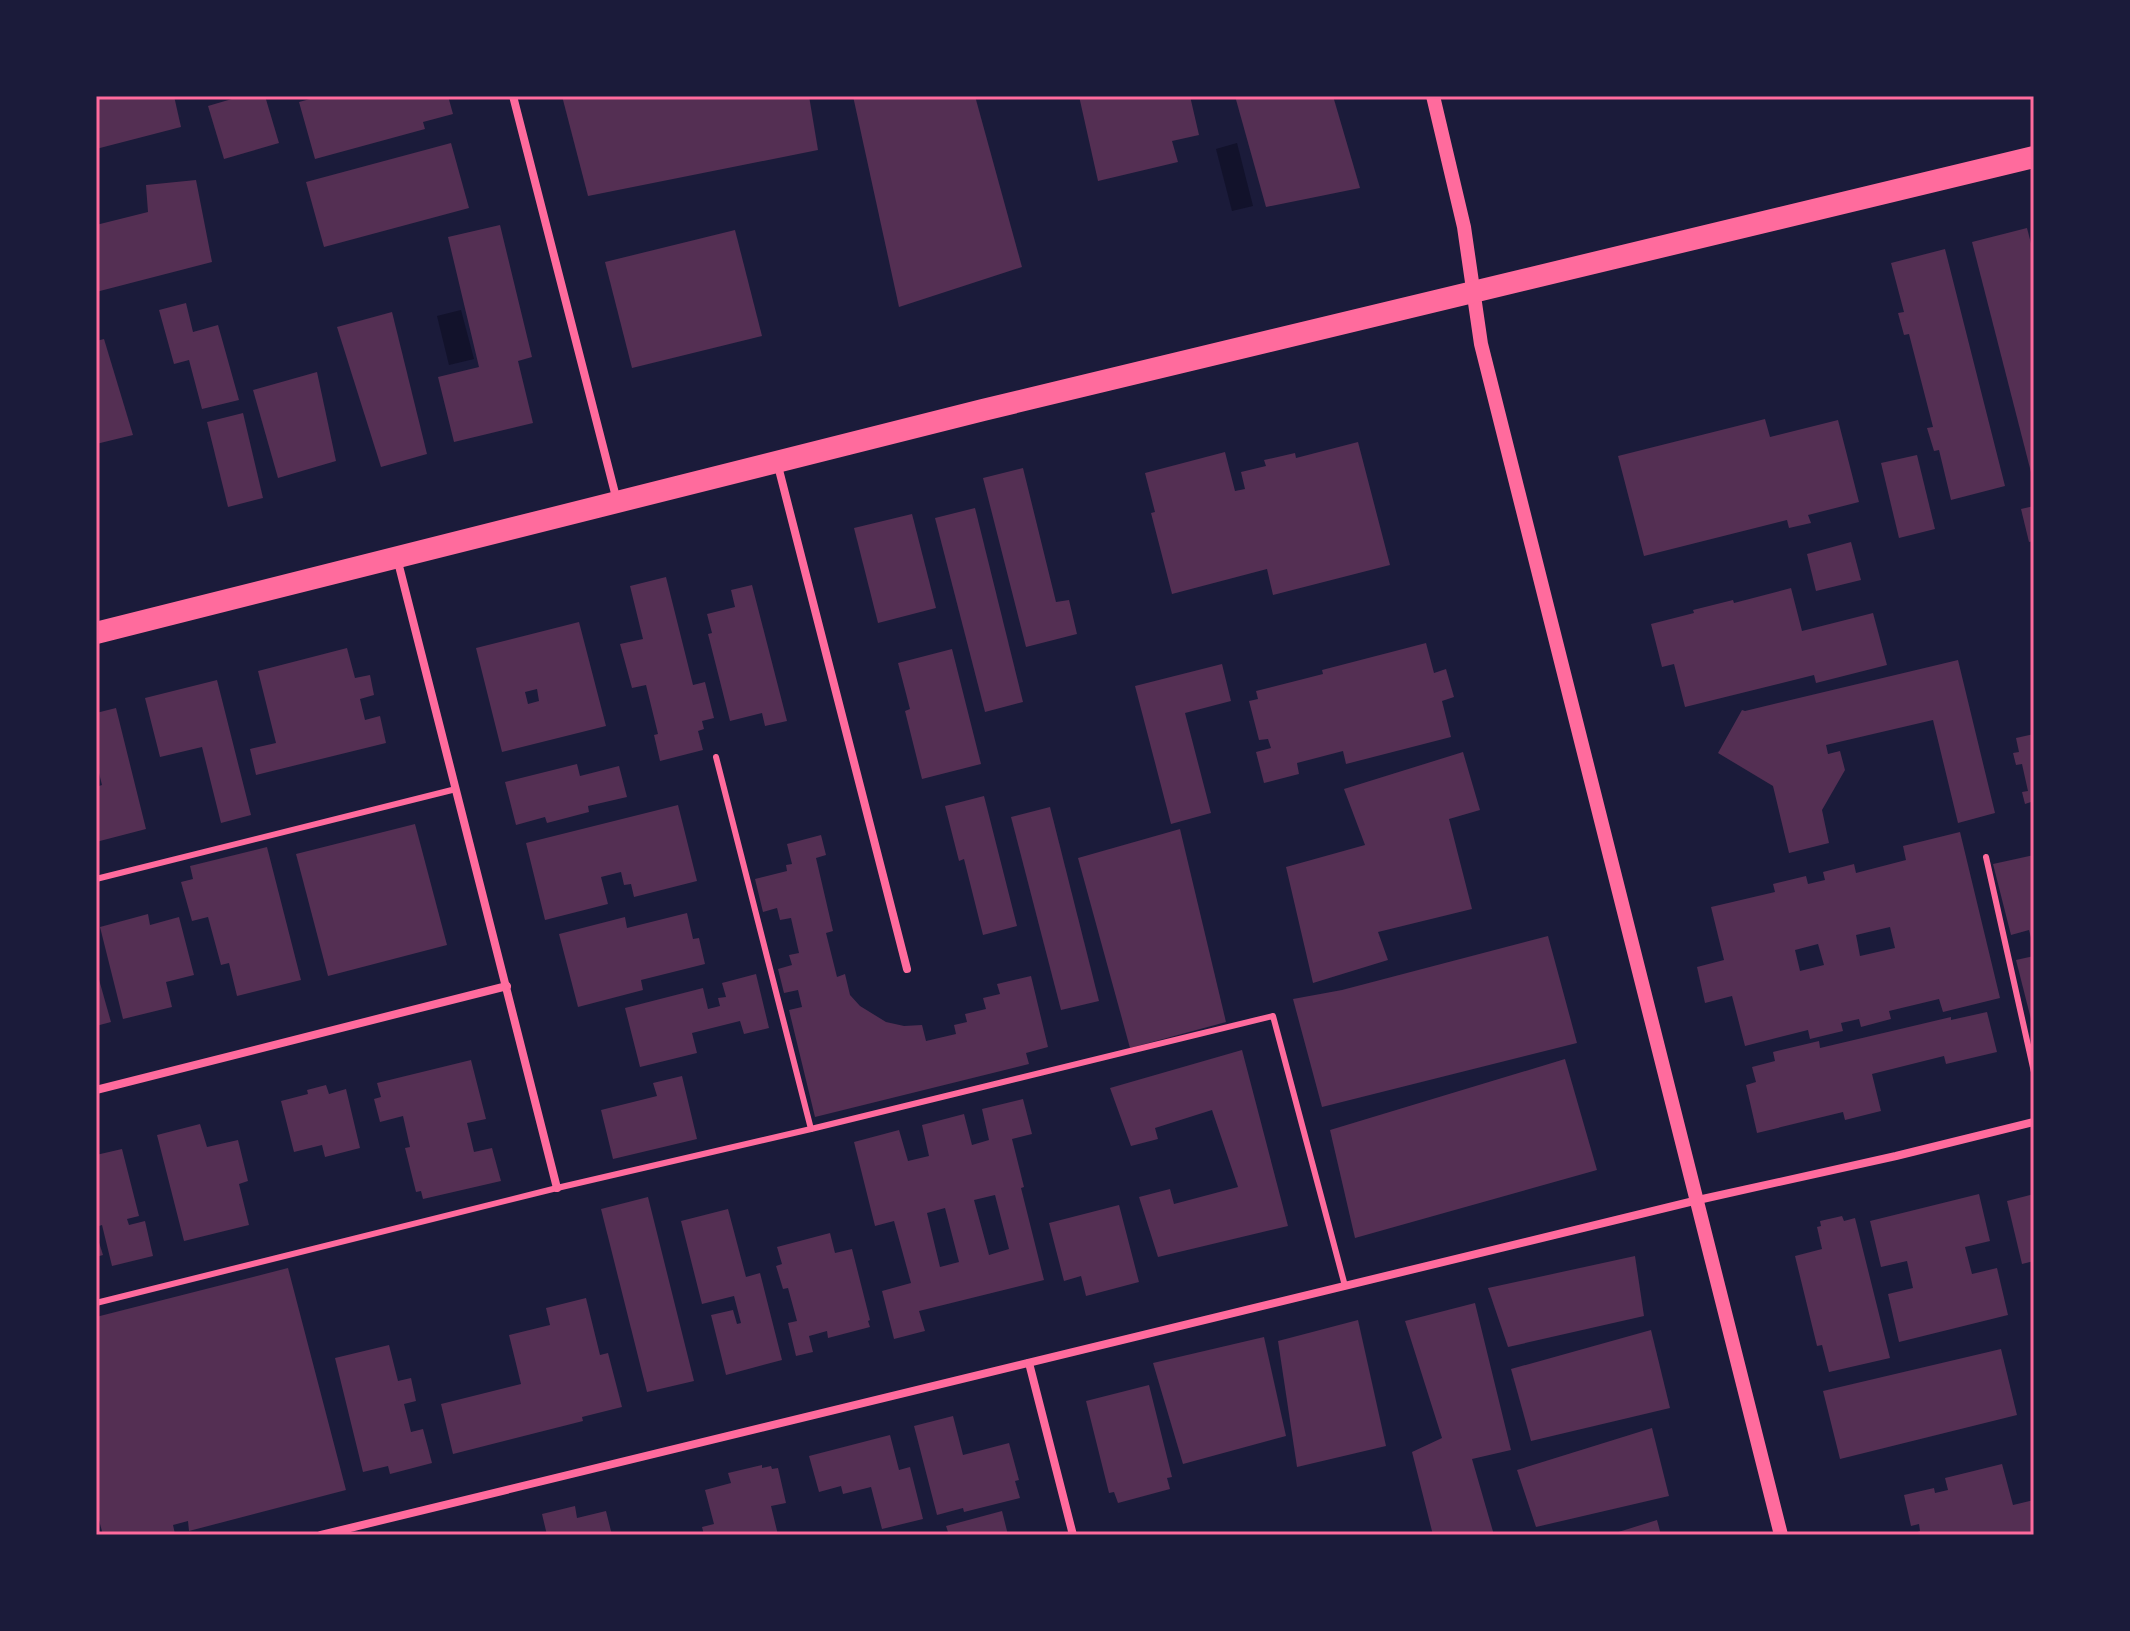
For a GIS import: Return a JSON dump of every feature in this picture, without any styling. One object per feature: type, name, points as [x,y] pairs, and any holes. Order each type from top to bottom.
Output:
[{"type":"highway","points":[[96,633],[777,461],[2034,157]]},
{"type":"street","points":[[513,96],[618,502]]},
{"type":"street","points":[[1433,96],[1464,227],[1481,344],[1781,1535]]},
{"type":"street","points":[[777,461],[907,969]]},
{"type":"street","points":[[397,558],[557,1188]]},
{"type":"street","points":[[96,1090],[507,986]]},
{"type":"street","points":[[321,1535],[1698,1200],[2034,1122]]},
{"type":"street","points":[[1029,1363],[1073,1535]]},
{"type":"lane","points":[[716,757],[811,1129]]},
{"type":"lane","points":[[96,879],[456,789]]},
{"type":"lane","points":[[1986,857],[2034,1072]]},
{"type":"lane","points":[[96,1303],[557,1188],[1273,1016],[1345,1286]]},
{"type":"shaded area","points":[[1237,143],[1253,206],[1232,211],[1216,149]]},
{"type":"shaded area","points":[[461,310],[474,359],[449,365],[437,316]]},
{"type":"building","points":[[96,96],[174,96],[181,127],[96,149]]},
{"type":"building","points":[[242,96],[265,96],[279,143],[224,159],[208,106]]},
{"type":"building","points":[[321,96],[448,96],[453,114],[423,122],[425,129],[315,159],[299,102]]},
{"type":"building","points":[[562,96],[809,96],[818,150],[588,196]]},
{"type":"building","points":[[853,96],[975,96],[1022,267],[899,307]]},
{"type":"building","points":[[1079,96],[1190,96],[1199,135],[1172,141],[1178,162],[1098,181]]},
{"type":"building","points":[[1235,96],[1333,96],[1360,188],[1266,207]]},
{"type":"building","points":[[451,143],[469,208],[324,247],[306,182]]},
{"type":"building","points":[[196,180],[212,262],[96,292],[96,225],[148,212],[146,185]]},
{"type":"building","points":[[500,225],[532,357],[518,361],[533,423],[454,442],[438,377],[479,367],[448,237]]},
{"type":"building","points":[[2027,228],[2034,255],[2033,480],[1972,242]]},
{"type":"building","points":[[735,230],[762,336],[632,368],[605,262]]},
{"type":"building","points":[[1945,249],[2005,486],[1951,500],[1939,450],[1934,451],[1927,428],[1933,427],[1909,334],[1904,335],[1898,313],[1904,312],[1891,263]]},
{"type":"building","points":[[186,303],[193,332],[218,325],[239,400],[202,409],[189,360],[174,364],[159,310]]},
{"type":"building","points":[[392,312],[427,454],[381,467],[337,327]]},
{"type":"building","points":[[104,339],[133,435],[96,444],[96,341]]},
{"type":"building","points":[[317,372],[336,461],[278,478],[253,390]]},
{"type":"building","points":[[243,413],[263,498],[228,507],[207,422]]},
{"type":"building","points":[[1765,419],[1770,437],[1838,420],[1859,502],[1808,515],[1811,523],[1789,528],[1787,520],[1644,556],[1618,456]]},
{"type":"building","points":[[1358,442],[1390,565],[1273,595],[1267,569],[1172,594],[1151,513],[1155,512],[1145,473],[1225,452],[1235,491],[1245,489],[1241,472],[1266,466],[1264,460],[1295,453],[1296,458]]},
{"type":"building","points":[[1917,455],[1935,529],[1899,538],[1881,463]]},
{"type":"building","points":[[1023,468],[1056,602],[1069,600],[1077,634],[1026,647],[983,478]]},
{"type":"building","points":[[2034,506],[2034,541],[2029,542],[2021,509]]},
{"type":"building","points":[[975,508],[1023,702],[985,712],[935,518]]},
{"type":"building","points":[[912,514],[936,608],[878,623],[854,528]]},
{"type":"building","points":[[1851,542],[1861,580],[1816,591],[1807,554]]},
{"type":"building","points":[[666,577],[693,685],[705,682],[714,718],[702,721],[704,729],[698,731],[703,750],[660,761],[654,735],[658,734],[646,685],[632,688],[620,644],[643,639],[630,586]]},
{"type":"building","points":[[752,585],[787,721],[765,726],[762,713],[730,721],[708,634],[712,633],[707,614],[735,607],[731,590]]},
{"type":"building","points":[[1791,588],[1802,631],[1873,613],[1887,665],[1816,683],[1814,675],[1685,707],[1674,664],[1662,667],[1651,624],[1694,613],[1693,610]]},
{"type":"building","points":[[579,622],[606,726],[502,752],[476,648]],"holes":[[[537,689],[539,701],[528,704],[525,692]]]},
{"type":"building","points":[[1426,643],[1434,673],[1446,669],[1454,697],[1442,701],[1451,737],[1346,764],[1343,751],[1297,763],[1299,774],[1264,783],[1256,752],[1271,748],[1268,739],[1259,740],[1249,701],[1258,699],[1256,691]]},
{"type":"building","points":[[347,648],[355,678],[370,675],[374,695],[360,699],[365,720],[380,716],[386,743],[256,775],[250,749],[276,743],[258,671]]},
{"type":"building","points":[[952,649],[981,764],[922,779],[905,711],[910,709],[898,663]]},
{"type":"building","points":[[1958,660],[1995,813],[1958,823],[1933,720],[1826,745],[1828,754],[1840,751],[1845,770],[1822,810],[1829,843],[1789,853],[1773,786],[1718,753],[1742,710]]},
{"type":"building","points":[[1222,664],[1231,701],[1185,713],[1211,813],[1171,824],[1135,686]]},
{"type":"building","points":[[217,680],[251,815],[221,823],[202,747],[160,757],[145,698]]},
{"type":"building","points":[[116,708],[146,829],[96,842],[96,787],[102,785],[96,770],[96,713]]},
{"type":"building","points":[[2034,734],[2033,810],[2031,802],[2025,804],[2022,792],[2028,791],[2022,764],[2016,765],[2013,753],[2019,752],[2016,738]]},
{"type":"building","points":[[1463,752],[1480,810],[1449,819],[1472,909],[1378,932],[1388,960],[1313,983],[1286,867],[1365,845],[1344,789]]},
{"type":"building","points":[[577,764],[580,776],[619,766],[627,797],[588,806],[589,812],[547,823],[545,817],[516,825],[505,782]]},
{"type":"building","points":[[984,796],[1017,926],[983,935],[964,859],[959,861],[945,806]]},
{"type":"building","points":[[678,805],[697,881],[634,897],[631,884],[624,885],[621,872],[601,877],[608,904],[545,920],[526,843]]},
{"type":"building","points":[[1050,807],[1099,1001],[1061,1010],[1011,817]]},
{"type":"building","points":[[415,824],[447,945],[328,976],[296,854]]},
{"type":"building","points":[[1180,829],[1226,1022],[1130,1048],[1078,858]]},
{"type":"building","points":[[1960,832],[2000,998],[1943,1012],[1939,999],[1889,1011],[1891,1019],[1861,1027],[1859,1019],[1841,1023],[1843,1031],[1810,1039],[1808,1030],[1745,1046],[1732,996],[1705,1003],[1697,967],[1724,960],[1711,907],[1775,892],[1773,884],[1806,876],[1808,884],[1825,880],[1823,872],[1854,864],[1856,873],[1906,860],[1903,846]],"holes":[[[1890,927],[1895,948],[1860,956],[1856,935]],[[1818,944],[1824,965],[1800,971],[1795,950]]]},
{"type":"building","points":[[821,835],[826,855],[816,858],[833,931],[826,933],[837,977],[845,974],[850,995],[860,1006],[886,1022],[904,1026],[922,1025],[926,1041],[956,1034],[954,1025],[967,1022],[965,1014],[986,1009],[983,998],[1000,994],[997,984],[1031,976],[1048,1047],[1026,1053],[1029,1064],[815,1117],[789,1010],[802,1007],[798,990],[784,993],[778,969],[792,965],[789,955],[799,953],[791,918],[780,920],[777,908],[763,912],[755,879],[787,871],[786,865],[792,864],[787,844]]},
{"type":"building","points":[[267,847],[301,980],[237,996],[229,963],[221,965],[208,917],[192,921],[181,882],[193,879],[190,866]]},
{"type":"building","points":[[2034,855],[2033,946],[2029,930],[2011,935],[1993,864]]},
{"type":"building","points":[[687,913],[693,939],[699,938],[705,964],[641,980],[643,990],[578,1007],[559,934],[625,917],[627,928]]},
{"type":"building","points":[[148,914],[150,925],[179,917],[194,975],[166,982],[172,1007],[123,1019],[100,927]]},
{"type":"building","points":[[1548,936],[1577,1043],[1322,1107],[1293,999],[1342,990]]},
{"type":"building","points":[[2034,956],[2034,1027],[2033,1027],[2016,960]]},
{"type":"building","points":[[96,969],[111,1022],[96,1026]]},
{"type":"building","points":[[756,974],[769,1028],[744,1034],[740,1021],[692,1033],[697,1053],[640,1067],[625,1008],[703,988],[708,1009],[720,1006],[718,998],[726,997],[722,983]]},
{"type":"building","points":[[1987,1012],[1997,1052],[1946,1064],[1944,1056],[1872,1074],[1881,1111],[1845,1120],[1843,1112],[1757,1133],[1746,1085],[1756,1082],[1752,1067],[1775,1061],[1773,1052],[1819,1041],[1820,1048],[1951,1017],[1951,1020]]},
{"type":"building","points":[[1242,1050],[1288,1226],[1158,1257],[1139,1197],[1170,1189],[1174,1204],[1238,1187],[1212,1110],[1155,1128],[1158,1139],[1131,1146],[1110,1088]]},
{"type":"building","points":[[1565,1059],[1597,1170],[1355,1238],[1330,1130]]},
{"type":"building","points":[[471,1060],[486,1119],[467,1123],[474,1152],[492,1148],[501,1181],[423,1199],[421,1191],[416,1192],[405,1148],[410,1147],[403,1116],[380,1122],[374,1099],[381,1097],[377,1083]]},
{"type":"building","points":[[682,1076],[697,1139],[613,1159],[601,1110],[657,1096],[653,1083]]},
{"type":"building","points":[[326,1085],[329,1094],[346,1089],[360,1148],[325,1157],[322,1145],[294,1152],[281,1101],[308,1094],[307,1090]]},
{"type":"building","points":[[1023,1099],[1032,1134],[1012,1139],[1044,1280],[919,1311],[925,1331],[894,1339],[882,1291],[911,1283],[894,1221],[875,1226],[854,1142],[899,1130],[908,1161],[929,1156],[922,1125],[964,1114],[972,1145],[989,1140],[982,1109]],"holes":[[[995,1195],[1009,1249],[989,1255],[974,1200]],[[945,1208],[959,1262],[940,1267],[927,1213]]]},
{"type":"building","points":[[200,1124],[207,1147],[238,1140],[248,1181],[239,1184],[249,1225],[184,1241],[157,1135]]},
{"type":"building","points":[[122,1149],[139,1216],[127,1219],[129,1225],[145,1221],[153,1256],[112,1266],[102,1225],[96,1227],[96,1155]]},
{"type":"building","points":[[1979,1194],[1990,1241],[1965,1247],[1972,1274],[1997,1268],[2008,1315],[1899,1342],[1888,1294],[1913,1288],[1907,1261],[1881,1267],[1870,1221]]},
{"type":"building","points":[[2034,1194],[2034,1261],[2022,1264],[2007,1201]]},
{"type":"building","points":[[648,1197],[694,1381],[647,1392],[601,1209]]},
{"type":"building","points":[[1119,1205],[1139,1282],[1086,1296],[1081,1276],[1064,1281],[1049,1223]]},
{"type":"building","points":[[728,1209],[746,1277],[760,1273],[782,1360],[726,1375],[711,1315],[733,1310],[737,1324],[741,1323],[734,1296],[702,1304],[681,1221]]},
{"type":"building","points":[[1842,1216],[1844,1221],[1855,1218],[1890,1358],[1829,1372],[1822,1345],[1817,1346],[1795,1256],[1822,1249],[1817,1227],[1821,1226],[1820,1221]]},
{"type":"building","points":[[96,1233],[103,1255],[96,1257]]},
{"type":"building","points":[[830,1233],[835,1253],[852,1249],[870,1327],[828,1338],[827,1331],[809,1336],[813,1352],[796,1356],[788,1323],[797,1321],[788,1288],[783,1289],[776,1266],[782,1264],[777,1247]]},
{"type":"building","points":[[1635,1256],[1644,1316],[1508,1347],[1488,1288]]},
{"type":"building","points":[[288,1268],[346,1490],[189,1531],[188,1521],[173,1525],[173,1535],[103,1535],[96,1509],[96,1317]]},
{"type":"building","points":[[586,1298],[600,1355],[608,1353],[622,1407],[582,1417],[583,1421],[453,1454],[441,1404],[521,1384],[509,1335],[550,1325],[546,1308]]},
{"type":"building","points":[[1475,1303],[1511,1450],[1472,1459],[1494,1535],[1433,1535],[1412,1452],[1442,1438],[1405,1321]]},
{"type":"building","points":[[1358,1320],[1386,1446],[1297,1467],[1278,1341]]},
{"type":"building","points":[[1651,1330],[1670,1408],[1531,1441],[1511,1369]]},
{"type":"building","points":[[1264,1337],[1286,1436],[1183,1464],[1153,1363]]},
{"type":"building","points":[[389,1345],[398,1381],[411,1378],[416,1401],[404,1404],[411,1432],[423,1429],[432,1463],[390,1474],[388,1466],[363,1472],[335,1358]]},
{"type":"building","points":[[2001,1349],[2017,1415],[1840,1459],[1823,1391]]},
{"type":"building","points":[[1149,1385],[1172,1477],[1167,1478],[1170,1489],[1118,1503],[1114,1492],[1109,1493],[1086,1401]]},
{"type":"building","points":[[953,1416],[963,1455],[1009,1443],[1019,1480],[1015,1481],[1020,1498],[964,1512],[963,1508],[937,1515],[914,1426]]},
{"type":"building","points":[[1652,1428],[1669,1496],[1536,1527],[1517,1470]]},
{"type":"building","points":[[890,1435],[899,1470],[910,1467],[923,1519],[882,1529],[871,1487],[843,1494],[841,1486],[819,1492],[809,1456]]},
{"type":"building","points":[[2002,1464],[2013,1505],[2034,1500],[2034,1535],[1910,1535],[1920,1531],[1919,1524],[1911,1526],[1904,1495],[1934,1488],[1935,1493],[1948,1490],[1945,1478]]},
{"type":"building","points":[[762,1465],[762,1468],[778,1468],[786,1503],[771,1506],[778,1535],[704,1535],[702,1527],[714,1524],[705,1490],[731,1483],[728,1473]]},
{"type":"building","points":[[575,1506],[577,1518],[606,1511],[612,1535],[547,1535],[542,1514]]},
{"type":"building","points":[[1002,1511],[1008,1535],[949,1535],[946,1526]]},
{"type":"building","points":[[1657,1520],[1661,1535],[1612,1535],[1612,1534]]}]
